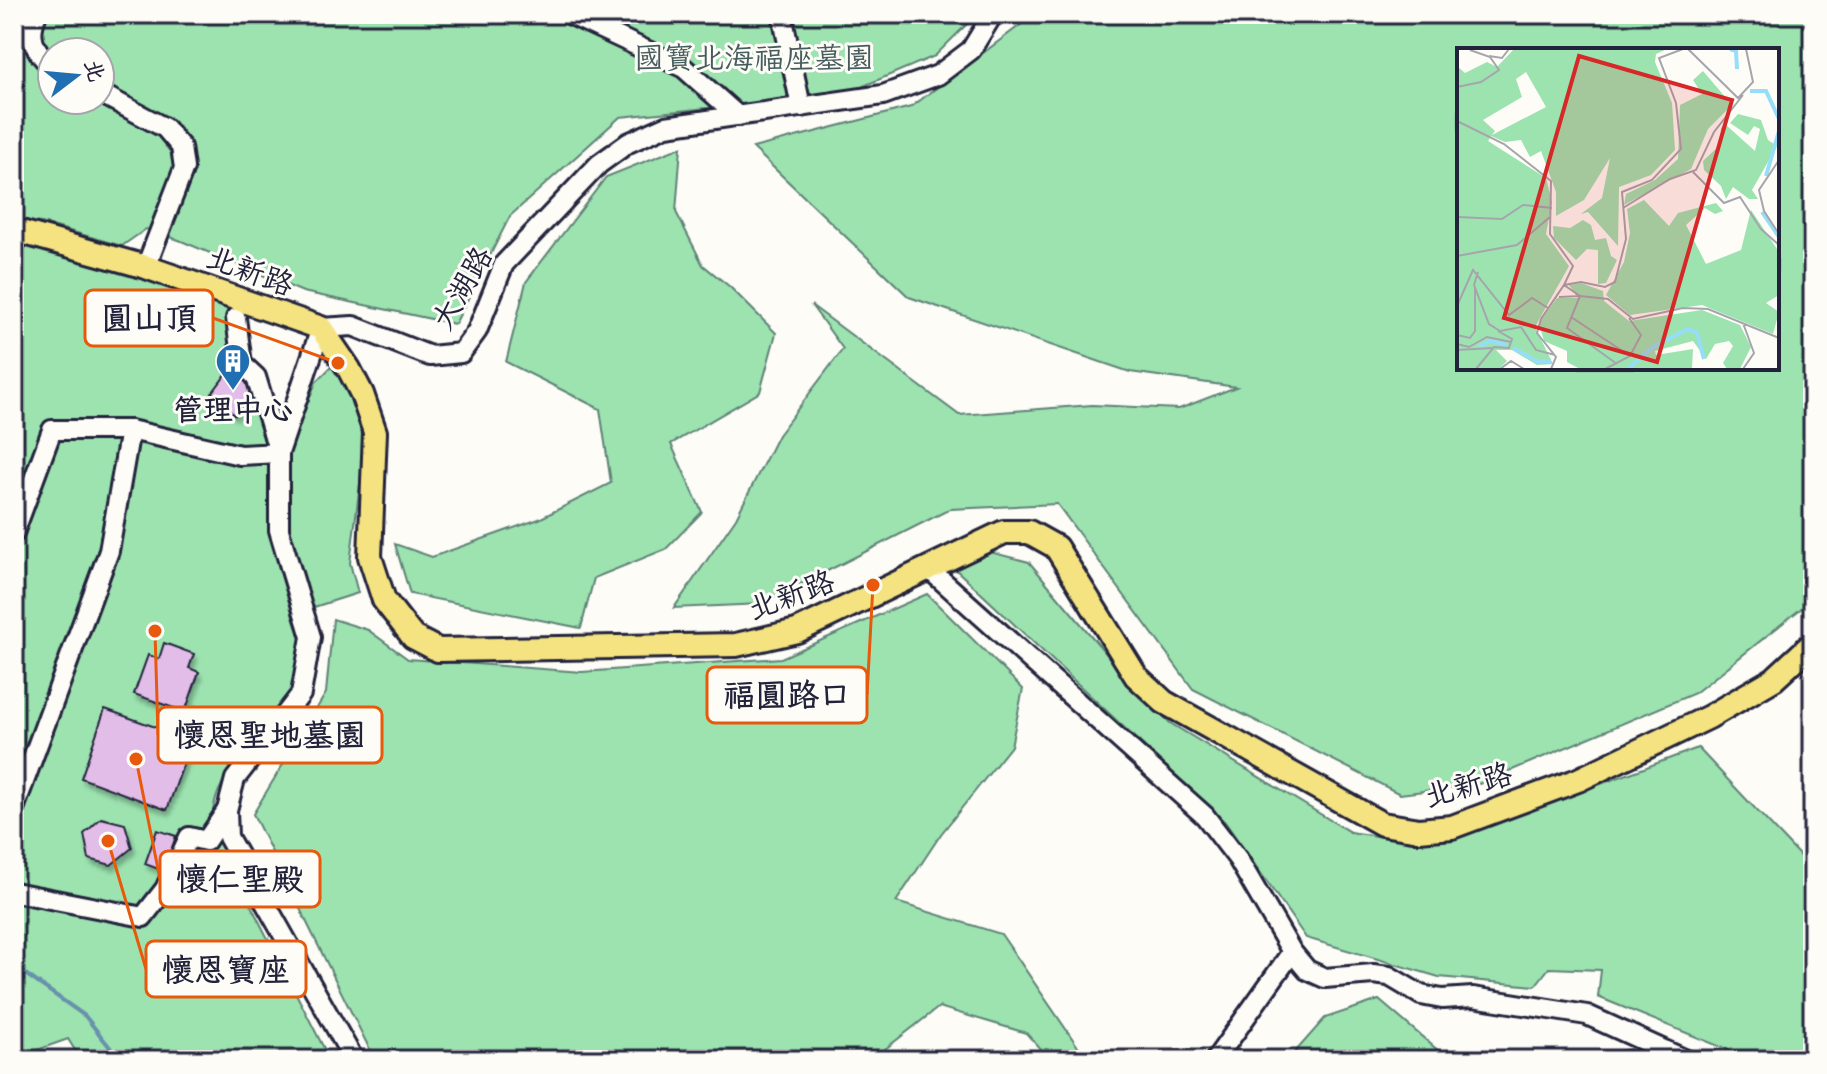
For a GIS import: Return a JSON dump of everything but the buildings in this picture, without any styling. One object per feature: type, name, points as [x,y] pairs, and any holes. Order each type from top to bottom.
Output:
[{"type":"main road","name":"北新路","points":[[14,230],[146,267],[321,328],[362,394],[375,432],[370,557],[384,600],[413,637],[438,650],[736,645],[797,631],[1004,532],[1029,532],[1056,547],[1136,676],[1164,702],[1382,824],[1419,830],[1452,827],[1578,780],[1709,717],[1774,679],[1813,643]]},
{"type":"street","points":[[36,50],[30,29],[37,14]]},
{"type":"street","points":[[569,14],[684,68],[738,116]]},
{"type":"street","points":[[782,14],[801,107]]},
{"type":"street","name":"大湖路","points":[[321,328],[353,326],[430,356],[461,353],[477,331],[504,264],[599,164],[628,143],[666,126],[883,95],[938,75],[971,50],[993,14]]},
{"type":"street","points":[[116,102],[165,128],[181,147],[184,168],[146,267]]},
{"type":"street","points":[[236,318],[242,364],[256,377],[279,453],[279,530],[311,637],[301,694],[235,779],[227,810],[228,837],[354,1060]]},
{"type":"street","points":[[279,453],[321,328]]},
{"type":"street","points":[[14,533],[52,430],[130,430],[240,455],[279,453]]},
{"type":"street","points":[[14,809],[109,551],[130,430]]},
{"type":"street","points":[[929,569],[1205,816],[1238,859],[1292,952],[1307,970],[1325,978],[1373,974],[1389,976],[1421,995],[1442,999],[1473,997],[1587,1015],[1686,1060]]},
{"type":"street","points":[[14,892],[143,917],[165,889],[189,837],[206,841],[227,810]]},
{"type":"street","points":[[1215,1060],[1292,952]]},
{"type":"green space","name":"國寶北海福座墓園","points":[[14,14],[897,14],[898,18],[899,14],[977,14],[935,56],[835,98],[620,117],[510,216],[455,324],[303,292],[146,229],[122,246],[42,223],[14,221]]},
{"type":"green space","points":[[1035,14],[1813,14],[1813,599],[1695,693],[1479,784],[1400,794],[1193,689],[1057,504],[950,509],[762,604],[674,608],[736,518],[778,435],[843,349],[811,305],[959,415],[1092,405],[1179,409],[1236,387],[1130,372],[909,297],[753,148],[911,107]]},
{"type":"green space","points":[[681,147],[676,212],[703,265],[776,333],[760,392],[671,444],[702,512],[666,549],[594,578],[581,628],[410,594],[395,544],[432,557],[539,519],[611,483],[600,409],[506,362],[526,282],[606,177]]},
{"type":"green space","points":[[14,237],[30,237],[226,305],[239,372],[250,379],[266,443],[291,445],[316,382],[335,363],[360,407],[366,436],[350,563],[358,593],[292,614],[302,646],[298,674],[275,715],[231,770],[213,810],[218,841],[330,1060],[81,1060],[68,1039],[37,1050],[43,1060],[14,1060]]},
{"type":"green space","points":[[986,551],[1029,562],[1119,669],[1170,723],[1350,832],[1395,839],[1487,826],[1698,748],[1813,870],[1813,1060],[1753,1060],[1598,997],[1601,970],[1549,968],[1535,986],[1439,977],[1306,938],[1225,822],[951,565]]},
{"type":"green space","points":[[927,594],[1023,689],[1011,746],[941,834],[896,902],[1001,934],[1087,1060],[1050,1060],[1026,1033],[939,1007],[871,1060],[375,1060],[253,814],[326,693],[333,619],[368,630],[408,659],[582,672],[781,658]]},
{"type":"green space","points":[[1379,1000],[1440,1052],[1466,1060],[1288,1060],[1325,1018]]},
{"type":"green space","points":[[1630,1049],[1638,1060],[1578,1060]]},
{"type":"waterway","points":[[14,966],[85,1016],[120,1060]]},
{"type":"place","name":"圓山頂","points":[[338,363]]},
{"type":"place","name":"管理中心","points":[[233,392]]},
{"type":"place","name":"福圓路口","points":[[873,585]]},
{"type":"place","name":"懷恩聖地墓園","points":[[155,631]]},
{"type":"place","name":"懷仁聖殿","points":[[136,759]]},
{"type":"place","name":"懷恩寶座","points":[[108,841]]}]
